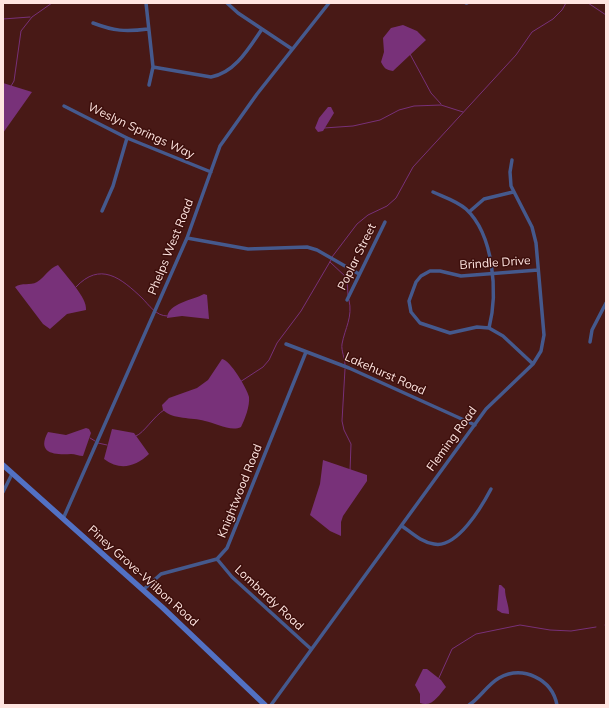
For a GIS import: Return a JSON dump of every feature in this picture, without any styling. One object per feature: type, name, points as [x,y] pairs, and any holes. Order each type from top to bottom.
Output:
[{"type":"street","points":[[146,3],[153,67],[149,85]]},
{"type":"street","points":[[227,3],[238,13],[292,49]]},
{"type":"street","name":"Phelps West Road","points":[[63,519],[187,238],[214,158],[226,136],[329,3]]},
{"type":"street","points":[[93,23],[112,30],[125,32],[148,29]]},
{"type":"street","points":[[153,67],[211,77],[221,75],[240,59],[262,29]]},
{"type":"street","name":"Weslyn Springs Way","points":[[64,106],[127,138],[210,172]]},
{"type":"street","points":[[102,211],[113,186],[127,138]]},
{"type":"street","name":"Fleming Road","points":[[271,705],[475,425],[500,394],[533,364],[541,351],[544,341],[534,233],[514,192],[510,179],[512,160]]},
{"type":"street","points":[[433,192],[461,206],[469,212],[487,242],[492,274],[494,309],[489,328],[503,336],[533,364]]},
{"type":"street","points":[[469,212],[484,199],[514,192]]},
{"type":"street","name":"Poplar Street","points":[[347,300],[385,222]]},
{"type":"street","points":[[187,238],[248,249],[307,247],[318,250],[359,274]]},
{"type":"street","name":"Brindle Drive","points":[[489,328],[477,328],[450,333],[439,331],[420,323],[414,317],[409,307],[409,301],[416,282],[421,276],[430,271],[440,271],[457,276],[538,270]]},
{"type":"street","points":[[590,342],[592,330],[606,303]]},
{"type":"street","name":"Lakehurst Road","points":[[286,344],[348,368],[475,425]]},
{"type":"street","name":"Knightwood Road","points":[[217,559],[227,548],[232,538],[306,352]]},
{"type":"street","name":"Piney Grove-Wilbon Road","points":[[3,465],[143,590],[265,705]]},
{"type":"street","points":[[3,492],[12,474]]},
{"type":"street","points":[[402,526],[421,540],[435,545],[443,544],[455,539],[485,500],[491,489]]},
{"type":"street","points":[[143,590],[160,574],[217,559]]},
{"type":"street","name":"Lombardy Road","points":[[217,559],[232,577],[311,649]]},
{"type":"street","points":[[468,705],[498,679],[520,673],[535,676],[545,682],[554,695],[557,705]]},
{"type":"shaded area","points":[[403,25],[417,31],[426,40],[393,71],[389,70],[384,67],[381,62],[384,52],[383,38],[391,28]]},
{"type":"shaded area","points":[[3,83],[32,92],[3,133]]},
{"type":"shaded area","points":[[328,107],[331,107],[334,113],[323,131],[318,132],[315,128],[319,118]]},
{"type":"shaded area","points":[[58,265],[80,293],[86,305],[86,310],[67,314],[50,329],[43,324],[15,287],[37,282],[52,268]]},
{"type":"shaded area","points":[[204,294],[207,295],[209,319],[182,316],[167,318],[168,313],[176,305]]},
{"type":"shaded area","points":[[222,359],[229,364],[238,375],[249,397],[246,416],[241,427],[228,428],[200,420],[177,417],[163,410],[162,405],[169,398],[197,388],[208,380]]},
{"type":"shaded area","points":[[86,428],[89,429],[91,433],[83,456],[49,452],[44,445],[48,432],[66,435]]},
{"type":"shaded area","points":[[112,429],[134,433],[149,454],[138,462],[127,466],[116,465],[104,459]]},
{"type":"shaded area","points":[[323,460],[367,475],[367,481],[343,516],[341,522],[341,536],[330,531],[310,515],[320,484]]},
{"type":"shaded area","points":[[499,585],[505,589],[509,614],[502,613],[497,610]]},
{"type":"shaded area","points":[[423,669],[427,669],[441,680],[446,687],[435,700],[428,704],[420,703],[420,694],[415,685]]},
{"type":"waterway","points":[[11,86],[14,81],[21,31],[32,17],[52,3]]},
{"type":"waterway","points":[[332,257],[357,224],[368,215],[387,206],[396,198],[413,167],[516,55],[532,32],[553,19],[562,10],[566,3]]},
{"type":"waterway","points":[[588,3],[606,15]]},
{"type":"waterway","points":[[3,19],[30,17]]},
{"type":"waterway","points":[[410,54],[431,93],[441,104]]},
{"type":"waterway","points":[[324,128],[353,126],[380,120],[399,110],[414,106],[441,105],[463,112]]},
{"type":"waterway","points":[[240,382],[263,367],[269,360],[277,343],[301,311],[331,260]]},
{"type":"waterway","points":[[330,262],[347,278],[348,295]]},
{"type":"waterway","points":[[76,287],[85,279],[93,275],[110,275],[126,284],[156,312],[163,316],[167,316]]},
{"type":"waterway","points":[[345,365],[342,344],[350,312],[349,300]]},
{"type":"waterway","points":[[345,369],[342,421],[344,430],[351,444],[350,471]]},
{"type":"waterway","points":[[136,436],[164,410]]},
{"type":"waterway","points":[[90,438],[95,441]]},
{"type":"waterway","points":[[98,443],[107,445]]},
{"type":"waterway","points":[[438,680],[452,649],[476,634],[520,625],[550,630],[571,631],[596,627]]}]
